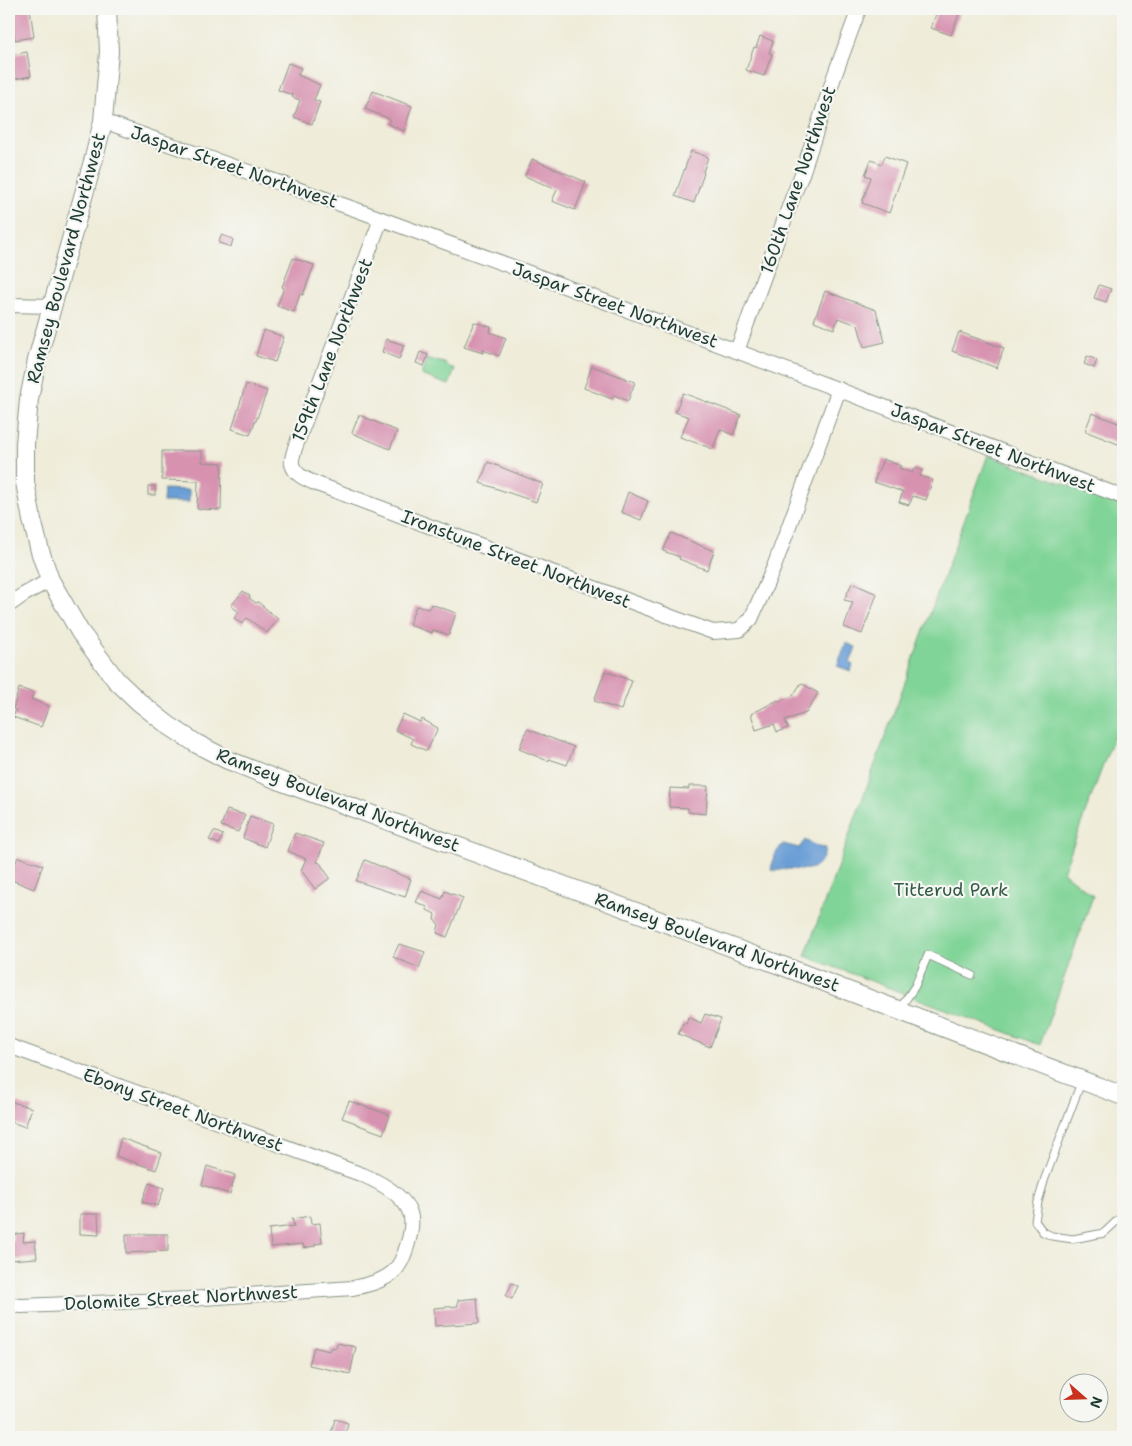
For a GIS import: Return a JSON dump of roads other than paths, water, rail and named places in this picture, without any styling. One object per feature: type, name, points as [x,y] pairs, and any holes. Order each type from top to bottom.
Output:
[{"type":"street","name":"Ramsey Boulevard Northwest","points":[[106,9],[108,52],[103,121],[35,370],[29,399],[25,444],[25,482],[32,520],[50,580],[80,632],[116,680],[139,702],[168,725],[197,744],[228,760],[788,968],[1123,1096]]},
{"type":"street","name":"160th Lane Northwest","points":[[737,351],[802,174],[859,9]]},
{"type":"street","name":"Jaspar Street Northwest","points":[[103,121],[381,219],[1123,497]]},
{"type":"street","name":"159th Lane Northwest","points":[[303,478],[296,472],[292,463],[295,448],[381,219]]},
{"type":"street","points":[[9,305],[52,306]]},
{"type":"street","name":"Ironstune Street Northwest","points":[[303,478],[685,622],[714,632],[739,630],[751,619],[774,567],[839,390]]},
{"type":"street","points":[[9,606],[23,595],[50,580]]},
{"type":"street","name":"Ebony Street Northwest","points":[[9,1046],[357,1172],[381,1183],[399,1197],[410,1213],[411,1234],[402,1259],[393,1273],[375,1283],[353,1288]]},
{"type":"street","name":"Dolomite Street Northwest","points":[[9,1305],[189,1299],[353,1288]]},
{"type":"lane","points":[[899,1010],[915,986],[928,955],[972,975]]},
{"type":"lane","points":[[1082,1080],[1045,1178],[1035,1221],[1043,1232],[1052,1236],[1073,1239],[1104,1234],[1123,1215]]},
{"type":"water","points":[[164,489],[189,490],[189,502],[163,502]]},
{"type":"water","points":[[846,643],[856,647],[850,663],[853,665],[851,671],[837,666]]},
{"type":"water","points":[[805,840],[818,847],[825,848],[819,863],[807,869],[771,870],[774,855],[783,844],[799,848]]},
{"type":"park label","name":"Titterud Park","points":[[951,890]]}]
